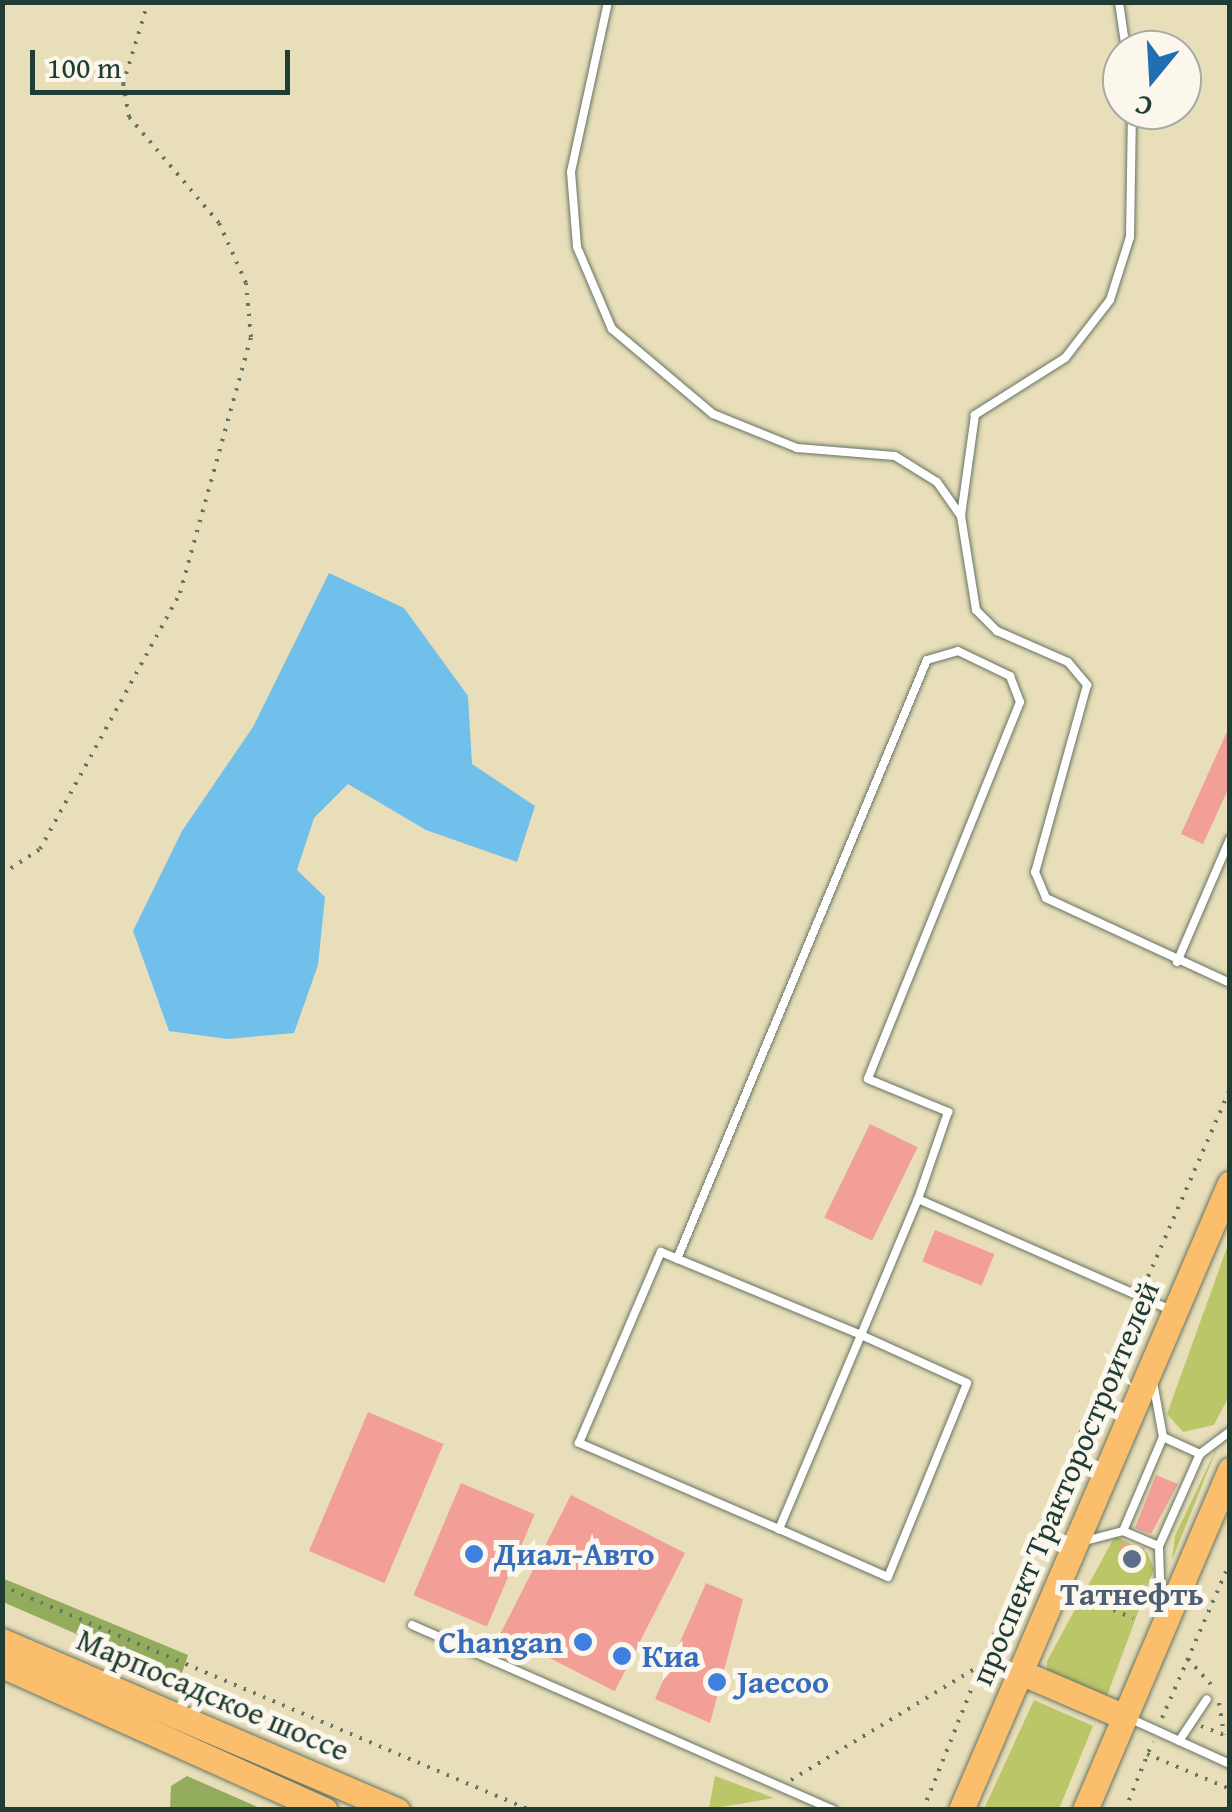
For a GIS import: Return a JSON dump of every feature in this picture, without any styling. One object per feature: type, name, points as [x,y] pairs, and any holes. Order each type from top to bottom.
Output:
[{"type":"main road","name":"проспект Тракторостроителей","points":[[961,1809],[1230,1183]]},
{"type":"main road","points":[[1086,1810],[1125,1716],[1173,1635],[1230,1470]]},
{"type":"main road","name":"Марпосадское шоссе","points":[[2,1641],[397,1810]]},
{"type":"main road","name":"Марпосадское шоссе","points":[[2,1665],[325,1810]]},
{"type":"main road","points":[[1020,1672],[1125,1716]]},
{"type":"lane","points":[[608,2],[571,172],[578,248],[612,329],[713,414],[798,448],[896,456],[937,482],[962,516]]},
{"type":"lane","points":[[1119,2],[1123,30]]},
{"type":"lane","points":[[1132,130],[1131,223],[1110,300],[1065,358],[975,415],[962,516],[976,610],[998,631],[1068,662],[1087,685],[1038,855],[1046,898],[1177,962],[1230,983]]},
{"type":"lane","points":[[678,1258],[927,660],[958,651],[1010,676],[1020,702],[868,1079],[948,1112],[918,1199],[779,1529]]},
{"type":"lane","points":[[1177,962],[1230,838]]},
{"type":"lane","points":[[918,1199],[1174,1312]]},
{"type":"lane","points":[[661,1252],[861,1335],[967,1383],[888,1576],[579,1443],[661,1252]]},
{"type":"lane","points":[[1123,1531],[1163,1438],[1150,1368]]},
{"type":"lane","points":[[1173,1635],[1159,1546],[1200,1454],[1230,1431]]},
{"type":"lane","points":[[1163,1438],[1200,1454]]},
{"type":"lane","points":[[1075,1544],[1123,1531],[1159,1546]]},
{"type":"lane","points":[[412,1626],[832,1810]]},
{"type":"lane","points":[[1178,1741],[1197,1724],[1207,1699]]},
{"type":"lane","points":[[1125,1716],[1230,1764]]},
{"type":"path","points":[[2,874],[40,849],[180,593],[251,337],[246,283],[220,224],[129,117],[124,84],[148,2]]},
{"type":"path","points":[[1144,1286],[1230,1089]]},
{"type":"path","points":[[923,1810],[1022,1568],[1136,1306]]},
{"type":"path","points":[[1160,1724],[1230,1562]]},
{"type":"path","points":[[994,1637],[1008,1640],[1035,1577],[1022,1568]]},
{"type":"path","points":[[2,1586],[530,1810]]},
{"type":"path","points":[[1084,1598],[1133,1618]]},
{"type":"path","points":[[1173,1635],[1194,1644]]},
{"type":"path","points":[[778,1787],[982,1666]]},
{"type":"path","points":[[1197,1724],[1230,1737]]},
{"type":"path","points":[[1124,1810],[1153,1741]]},
{"type":"path","points":[[1147,1754],[1230,1789]]},
{"type":"green space","points":[[1229,1242],[1229,1396],[1214,1425],[1183,1432],[1167,1414]]},
{"type":"green space","points":[[1219,1443],[1172,1560],[1175,1536]]},
{"type":"green space","points":[[1115,1536],[1147,1552],[1154,1569],[1107,1696],[1047,1671],[1047,1661]]},
{"type":"green space","points":[[2,1578],[188,1655],[180,1679],[3,1602]]},
{"type":"green space","points":[[1034,1700],[1093,1726],[1059,1809],[984,1809]]},
{"type":"green space","points":[[187,1776],[262,1809],[170,1809],[171,1786]]},
{"type":"green space","points":[[715,1776],[774,1798],[709,1809]]},
{"type":"water","points":[[329,573],[404,608],[468,696],[472,764],[535,806],[517,862],[426,830],[348,784],[314,818],[297,870],[325,897],[318,965],[294,1033],[227,1039],[169,1031],[133,931],[182,831],[253,727]]},
{"type":"building","points":[[1230,725],[1230,785],[1203,844],[1181,834]]},
{"type":"building","points":[[870,1124],[918,1147],[872,1241],[824,1217]]},
{"type":"building","points":[[935,1230],[994,1254],[982,1285],[922,1262]]},
{"type":"building","points":[[368,1412],[443,1444],[384,1583],[309,1551]]},
{"type":"building","points":[[1156,1475],[1178,1484],[1151,1534],[1135,1528]]},
{"type":"building","name":"Диал-Авто","points":[[461,1483],[535,1514],[487,1627],[413,1595]]},
{"type":"building","points":[[571,1495],[685,1553],[615,1691],[501,1633]]},
{"type":"building","points":[[1123,1543],[1145,1548],[1137,1567],[1117,1559]]},
{"type":"building","points":[[706,1583],[743,1599],[710,1723],[655,1699]]},
{"type":"place","name":"Диал-Авто","points":[[474,1554]]},
{"type":"place","name":"Татнефть","points":[[1132,1559]]},
{"type":"place","name":"Changan","points":[[583,1642]]},
{"type":"place","name":"Киа","points":[[622,1656]]},
{"type":"place","name":"Jaecoo","points":[[717,1682]]}]
